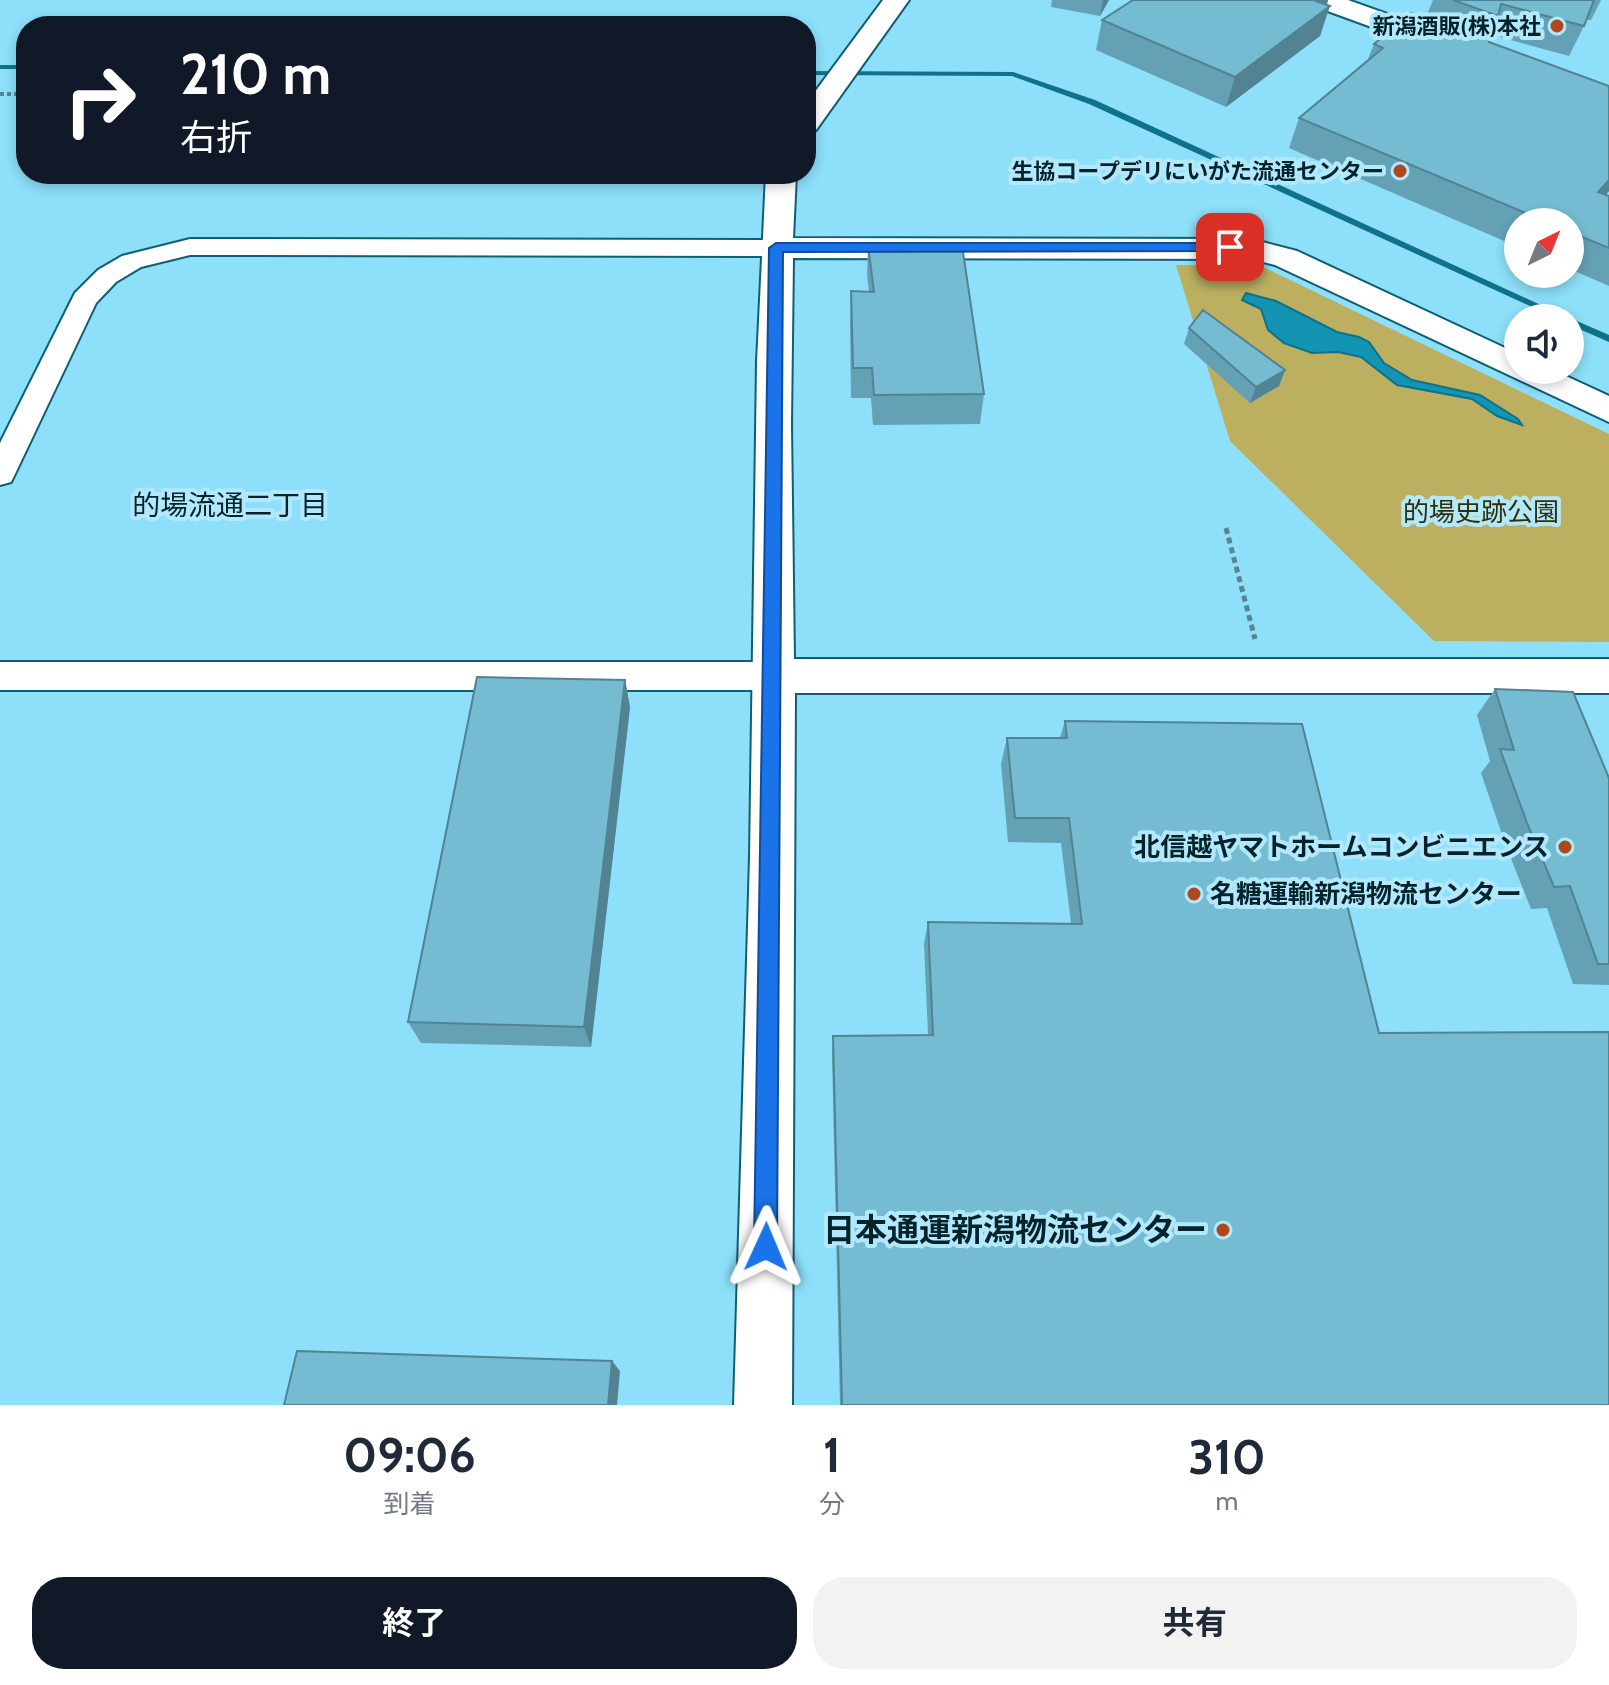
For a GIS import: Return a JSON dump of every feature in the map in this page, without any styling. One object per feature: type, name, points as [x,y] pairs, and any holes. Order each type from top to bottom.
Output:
[{"type":"street","points":[[816,110],[896,0]]},
{"type":"street","points":[[1323,0],[1473,54]]},
{"type":"street","points":[[763,1405],[774,676],[771,489],[780,184]]},
{"type":"street","points":[[0,474],[84,299],[101,278],[125,263],[157,251],[190,247],[1251,249],[1286,258],[1504,361]]},
{"type":"street","points":[[1553,384],[1609,410]]},
{"type":"street","points":[[0,676],[1609,676]]},
{"type":"path","points":[[1226,528],[1257,645]]},
{"type":"shaded area","points":[[0,0],[1609,0],[1609,1405],[0,1405]]},
{"type":"shaded area","points":[[1246,293],[1276,301],[1337,332],[1359,337],[1369,342],[1384,363],[1412,380],[1480,395],[1518,419],[1522,425],[1497,416],[1472,399],[1397,385],[1361,357],[1338,352],[1312,353],[1284,343],[1268,330],[1261,309],[1242,300]]},
{"type":"green space","name":"的場史跡公園","points":[[1176,265],[1261,266],[1609,434],[1609,642],[1434,641],[1230,441]]},
{"type":"building","points":[[1133,0],[1317,0],[1330,6],[1235,77],[1102,20]]},
{"type":"building","points":[[1453,0],[1594,0],[1584,26],[1501,4],[1498,16]]},
{"type":"building","points":[[1411,13],[1490,38],[1489,42],[1609,86],[1609,180],[1598,192],[1609,196],[1609,248],[1584,238],[1584,208],[1514,208],[1299,118],[1383,48],[1374,44]]},
{"type":"building","points":[[868,245],[962,245],[984,394],[874,395],[872,368],[853,368],[851,291],[874,292]]},
{"type":"building","points":[[1203,310],[1285,370],[1256,387],[1189,328]]},
{"type":"building","points":[[477,677],[625,680],[584,1027],[408,1022]]},
{"type":"building","name":"北信越ヤマトホームコンビニエンス","points":[[1495,689],[1573,692],[1609,778],[1609,964],[1598,964],[1570,886],[1554,887],[1527,823],[1500,749],[1514,750]]},
{"type":"building","name":"日本通運新潟物流センター","points":[[1065,721],[1302,724],[1379,1033],[1609,1032],[1609,1405],[842,1405],[833,1036],[933,1035],[928,922],[1082,924],[1069,818],[1015,818],[1007,738],[1067,738]]},
{"type":"building","points":[[297,1351],[612,1361],[608,1405],[284,1405]]},
{"type":"waterway","points":[[0,67],[16,67]]},
{"type":"waterway","points":[[816,73],[1013,74],[1092,102],[1533,304]]},
{"type":"waterway","points":[[1584,327],[1609,339]]},
{"type":"place","name":"新潟酒販(株)本社","points":[[1557,26]]},
{"type":"place","name":"生協コープデリにいがた流通センター","points":[[1400,171]]},
{"type":"place","name":"北信越ヤマトホームコンビニエンス","points":[[1565,847]]},
{"type":"place","name":"名糖運輸新潟物流センター","points":[[1194,894]]},
{"type":"place","name":"日本通運新潟物流センター","points":[[1223,1230]]},
{"type":"district","name":"的場流通二丁目","points":[[230,505]]},
{"type":"route","points":[[766,1247],[774,676],[771,489],[776,248],[1230,247]]}]
